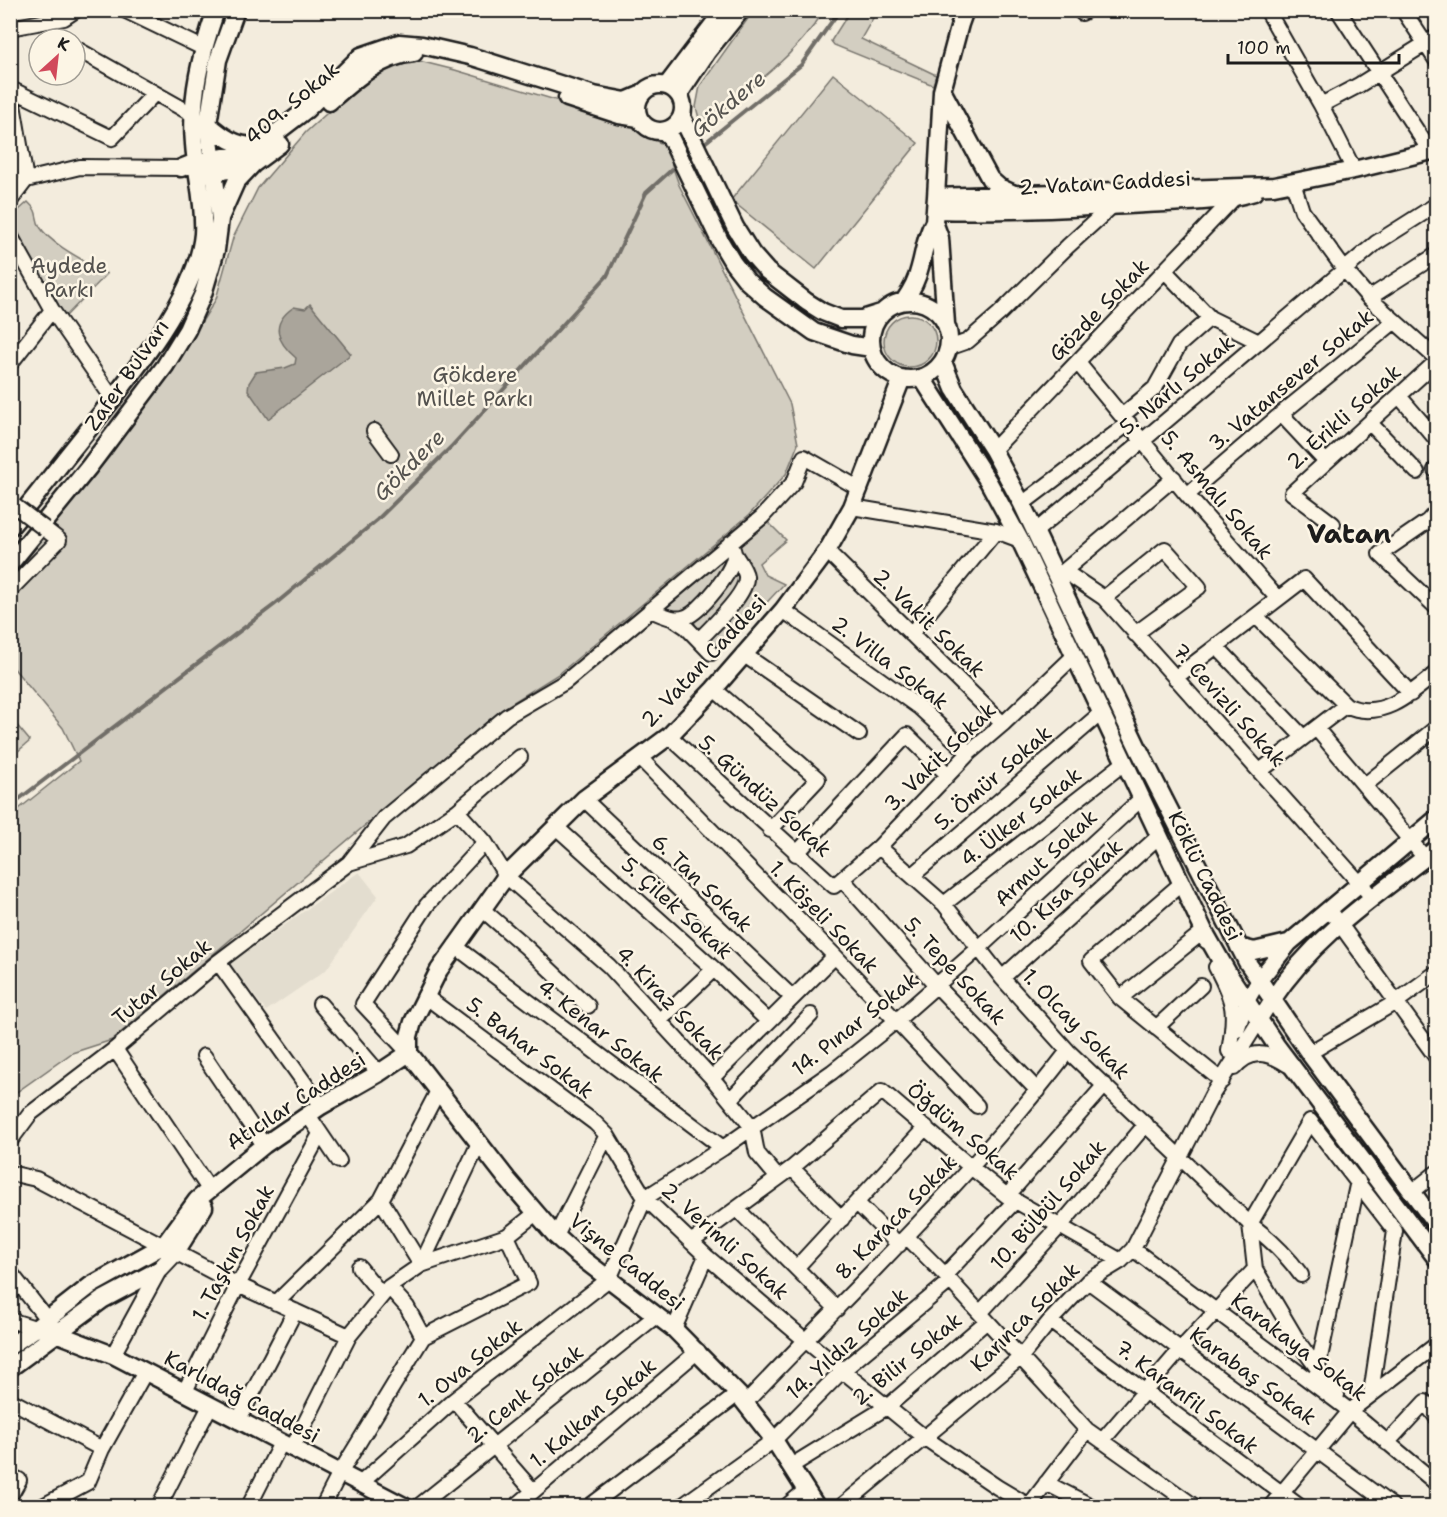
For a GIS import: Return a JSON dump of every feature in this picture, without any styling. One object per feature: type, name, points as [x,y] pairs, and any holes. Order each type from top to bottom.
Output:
[{"type":"main road","name":"Zafer Bulvarı","points":[[11,524],[113,399],[164,329],[199,255],[203,234],[203,208],[192,114],[203,48],[216,10]]},
{"type":"main road","name":"Zafer Bulvarı","points":[[10,564],[96,458],[165,366],[188,330],[203,294],[216,250],[220,219],[200,167],[218,60],[236,10]]},
{"type":"main road","points":[[673,90],[724,10]]},
{"type":"main road","points":[[673,90],[741,10]]},
{"type":"main road","points":[[881,313],[874,324],[871,336],[876,360],[885,370],[902,378],[922,378],[934,372],[945,355],[949,337],[946,324],[940,238],[935,210],[942,91],[965,10]]},
{"type":"main road","name":"409. Sokak","points":[[200,167],[245,153],[259,146],[306,110],[361,56],[399,44],[422,45],[470,56],[594,95],[626,100],[640,95]]},
{"type":"main road","name":"409. Sokak","points":[[200,167],[253,165],[369,69],[397,55],[424,53],[466,62],[592,107],[639,118]]},
{"type":"main road","points":[[872,348],[852,345],[814,332],[753,286],[733,263],[667,134],[649,129],[639,118],[636,110],[640,95],[652,86],[673,90],[683,101],[684,121],[735,227],[752,254],[785,286],[823,312],[841,319],[862,319],[881,313],[891,306],[904,302],[916,302],[928,306],[946,324]]},
{"type":"main road","points":[[942,91],[990,179],[999,187],[1015,194]]},
{"type":"main road","points":[[667,134],[684,121]]},
{"type":"main road","points":[[208,124],[232,142],[246,146],[259,146]]},
{"type":"main road","name":"2. Vatan Caddesi","points":[[935,210],[1015,194],[1275,186],[1354,170],[1433,150]]},
{"type":"main road","points":[[220,219],[236,182],[253,165]]},
{"type":"main road","name":"2. Vatan Caddesi","points":[[935,210],[988,211],[1233,199],[1275,186]]},
{"type":"main road","points":[[904,302],[920,269],[926,236],[935,210]]},
{"type":"main road","name":"Köklü Caddesi","points":[[945,355],[954,389],[993,450],[1061,573],[1139,750],[1239,947],[1288,1024],[1437,1224]]},
{"type":"main road","name":"2. Vatan Caddesi","points":[[409,1053],[411,1029],[439,970],[506,876],[584,799],[669,736],[714,689],[783,610],[827,551],[860,489],[902,378]]},
{"type":"main road","name":"Köklü Caddesi","points":[[922,378],[988,481],[1020,540],[1204,931],[1229,975],[1294,1069],[1437,1258]]},
{"type":"main road","points":[[1259,980],[1289,943],[1437,819]]},
{"type":"main road","points":[[1272,1000],[1302,959],[1321,939],[1431,853]]},
{"type":"main road","points":[[1239,947],[1254,951],[1289,943]]},
{"type":"main road","points":[[1288,1024],[1285,999],[1302,959]]},
{"type":"main road","name":"Atıcılar Caddesi","points":[[10,1368],[102,1300],[160,1269],[196,1200],[264,1145],[315,1110],[409,1053]]},
{"type":"main road","name":"Vişne Caddesi","points":[[409,1053],[556,1236],[674,1329],[742,1398],[774,1440],[816,1506]]},
{"type":"main road","name":"Atıcılar Caddesi","points":[[10,1346],[90,1286],[170,1249]]},
{"type":"main road","name":"Karlıdağ Caddesi","points":[[58,1334],[113,1355],[402,1506]]},
{"type":"street","points":[[10,28],[64,18],[76,10]]},
{"type":"street","points":[[124,10],[203,48]]},
{"type":"street","points":[[1267,10],[1321,105],[1354,170]]},
{"type":"street","points":[[1338,10],[1378,74],[1433,150]]},
{"type":"street","points":[[1403,10],[1431,41],[1437,60]]},
{"type":"street","points":[[1321,105],[1378,74],[1431,41]]},
{"type":"street","points":[[87,55],[192,114]]},
{"type":"street","points":[[11,89],[112,138],[154,94]]},
{"type":"street","points":[[11,89],[13,115],[26,180]]},
{"type":"street","points":[[10,201],[26,180],[80,166],[200,167]]},
{"type":"street","points":[[1293,183],[1302,211],[1344,269],[1369,298],[1437,360]]},
{"type":"street","name":"Gözde Sokak","points":[[993,450],[1233,199]]},
{"type":"street","name":"5. Narlı Sokak","points":[[1036,531],[1344,269],[1376,243],[1437,205]]},
{"type":"street","points":[[945,355],[968,341],[999,314],[1112,206]]},
{"type":"street","points":[[10,235],[52,310],[113,399]]},
{"type":"street","points":[[1369,298],[1437,255]]},
{"type":"street","points":[[1165,271],[1210,318],[1259,342]]},
{"type":"street","points":[[10,364],[52,310]]},
{"type":"street","points":[[1022,504],[1126,419],[1155,388],[1179,345],[1210,318]]},
{"type":"street","name":"3. Vatansever Sokak","points":[[1187,495],[1281,414],[1395,321]]},
{"type":"street","name":"2. Erikli Sokak","points":[[1333,524],[1292,493],[1437,360]]},
{"type":"street","name":"5. Asmalı Sokak","points":[[1078,363],[1187,495],[1278,599]]},
{"type":"street","points":[[1399,396],[1437,439]]},
{"type":"street","points":[[1281,414],[1326,462]]},
{"type":"street","points":[[1370,423],[1416,472]]},
{"type":"street","points":[[374,431],[391,454]]},
{"type":"street","points":[[349,863],[384,818],[507,716],[566,682],[650,610],[733,549],[794,482],[804,458],[860,489]]},
{"type":"street","points":[[1061,573],[1174,478]]},
{"type":"street","points":[[10,590],[59,540],[16,507]]},
{"type":"street","points":[[852,507],[996,531],[1020,540]]},
{"type":"street","points":[[1434,521],[1380,554],[1437,607]]},
{"type":"street","points":[[911,634],[996,531]]},
{"type":"street","points":[[674,619],[685,618],[695,612],[729,571],[733,549]]},
{"type":"street","points":[[699,640],[738,597],[745,585],[746,576],[733,549]]},
{"type":"street","points":[[1104,598],[1165,549],[1199,587],[1135,634]]},
{"type":"street","name":"2. Vakit Sokak","points":[[827,551],[1003,724]]},
{"type":"street","name":"7. Cevizli Sokak","points":[[1061,573],[1104,598],[1373,898]]},
{"type":"street","points":[[1175,678],[1304,579],[1411,694]]},
{"type":"street","points":[[650,610],[674,619],[686,627],[711,653]]},
{"type":"street","name":"2. Villa Sokak","points":[[783,610],[920,708],[969,753]]},
{"type":"street","points":[[1256,616],[1346,705],[1357,710],[1371,712],[1387,707],[1411,694],[1437,674]]},
{"type":"street","points":[[1217,647],[1303,737]]},
{"type":"street","points":[[743,654],[859,734]]},
{"type":"street","name":"3. Vakit Sokak","points":[[838,882],[879,847],[947,774],[1074,656]]},
{"type":"street","points":[[714,689],[818,779],[770,830]]},
{"type":"street","points":[[1260,771],[1346,705]]},
{"type":"street","name":"5. Ömür Sokak","points":[[912,876],[1101,713]]},
{"type":"street","points":[[1317,728],[1411,842],[1431,853]]},
{"type":"street","points":[[1365,785],[1437,728]]},
{"type":"street","points":[[796,854],[908,735],[947,774]]},
{"type":"street","name":"5. Gündüz Sokak","points":[[669,736],[796,854],[838,882]]},
{"type":"street","points":[[349,863],[406,846],[457,811],[520,757]]},
{"type":"street","name":"1. Köşeli Sokak","points":[[640,758],[835,956],[977,1106]]},
{"type":"street","name":"4. Ülker Sokak","points":[[944,904],[1124,763]]},
{"type":"street","name":"6. Tan Sokak","points":[[584,799],[792,997]]},
{"type":"street","name":"Armut Sokak","points":[[979,948],[1142,799]]},
{"type":"street","name":"4. Kiraz Sokak","points":[[457,811],[485,842],[506,876],[609,966],[712,1078],[752,1127],[757,1153],[778,1178]]},
{"type":"street","name":"5. Çilek Sokak","points":[[556,827],[714,969],[771,1018],[794,1034]]},
{"type":"street","name":"10. Kısa Sokak","points":[[1002,978],[1159,836]]},
{"type":"street","points":[[409,1053],[363,1004],[427,905],[485,842]]},
{"type":"street","name":"1. Olcay Sokak","points":[[879,847],[944,904],[1002,978],[1068,1051],[1250,1224],[1289,1258],[1301,1275]]},
{"type":"street","name":"Tutar Sokak","points":[[10,1142],[30,1114],[115,1049],[218,962],[349,863]]},
{"type":"street","name":"5. Tepe Sokak","points":[[838,882],[1038,1091]]},
{"type":"street","points":[[1182,883],[1091,961],[1120,998],[1220,1080]]},
{"type":"street","points":[[1329,909],[1437,1057]]},
{"type":"street","points":[[483,910],[588,1006]]},
{"type":"street","points":[[1120,998],[1204,931],[1209,953],[1232,1001],[1234,1019],[1229,1051]]},
{"type":"street","name":"4. Kenar Sokak","points":[[455,946],[723,1148]]},
{"type":"street","name":"14. Pınar Sokak","points":[[645,1198],[723,1148],[831,1072],[896,1021],[979,948]]},
{"type":"street","points":[[712,1078],[835,956]]},
{"type":"street","points":[[218,962],[315,1110],[320,1134],[339,1161]]},
{"type":"street","points":[[659,1021],[714,969]]},
{"type":"street","points":[[1309,1053],[1396,1002],[1437,973]]},
{"type":"street","points":[[1220,1080],[1247,1001],[1259,980]]},
{"type":"street","points":[[1156,1028],[1201,986]]},
{"type":"street","name":"5. Bahar Sokak","points":[[425,996],[608,1135]]},
{"type":"street","points":[[1220,1080],[1272,1000]]},
{"type":"street","points":[[320,1004],[379,1073]]},
{"type":"street","points":[[730,1100],[811,1015]]},
{"type":"street","points":[[115,1049],[209,1189]]},
{"type":"street","name":"8. Karaca Sokak","points":[[591,1506],[742,1398],[805,1340],[972,1168],[1038,1091],[1068,1051]]},
{"type":"street","points":[[1220,1080],[1238,1063],[1254,1054],[1266,1053],[1294,1069]]},
{"type":"street","points":[[204,1056],[264,1145]]},
{"type":"street","name":"Karınca Sokak","points":[[842,1506],[1020,1358],[1050,1321],[1088,1281],[1121,1261],[1133,1249],[1220,1080]]},
{"type":"street","name":"14. Yıldız Sokak","points":[[682,1506],[774,1440],[842,1371],[948,1278],[1011,1198],[1106,1085]]},
{"type":"street","points":[[276,1303],[381,1200],[438,1091]]},
{"type":"street","name":"Öğdüm Sokak","points":[[690,1242],[792,1168],[882,1091],[972,1168],[1011,1198],[1121,1261]]},
{"type":"street","points":[[1316,1377],[1255,1269],[1250,1224],[1310,1121],[1395,1231],[1371,1393]]},
{"type":"street","name":"10. Bülbül Sokak","points":[[983,1317],[1146,1124]]},
{"type":"street","points":[[796,1268],[926,1127]]},
{"type":"street","name":"1. Taşkın Sokak","points":[[184,1393],[238,1285],[320,1134]]},
{"type":"street","points":[[556,1236],[608,1135]]},
{"type":"street","name":"2. Verimli Sokak","points":[[608,1135],[645,1198],[690,1242],[925,1438],[1029,1506]]},
{"type":"street","points":[[421,1265],[479,1143]]},
{"type":"street","points":[[792,1168],[842,1219]]},
{"type":"street","points":[[10,1173],[36,1179],[238,1285],[349,1336]]},
{"type":"street","points":[[1412,1192],[1437,1173]]},
{"type":"street","points":[[1316,1377],[1358,1181]]},
{"type":"street","points":[[609,1279],[645,1198]]},
{"type":"street","points":[[381,1200],[421,1265]]},
{"type":"street","points":[[857,1203],[948,1278],[1087,1430],[1194,1506]]},
{"type":"street","points":[[737,1209],[837,1309]]},
{"type":"street","points":[[249,1506],[349,1336],[385,1291],[421,1265],[507,1236],[536,1213]]},
{"type":"street","points":[[323,1506],[340,1473],[423,1337],[529,1283],[507,1236]]},
{"type":"street","name":"Karakaya Sokak","points":[[1133,1249],[1217,1312],[1316,1377],[1350,1411],[1437,1483]]},
{"type":"street","points":[[674,1329],[706,1256]]},
{"type":"street","points":[[359,1267],[407,1307],[423,1337]]},
{"type":"street","points":[[113,1355],[160,1269]]},
{"type":"street","points":[[1102,1441],[1181,1349],[1255,1269]]},
{"type":"street","points":[[10,1272],[41,1324]]},
{"type":"street","name":"1. Ova Sokak","points":[[361,1483],[454,1400],[609,1279]]},
{"type":"street","name":"Karabaş Sokak","points":[[1088,1281],[1392,1506]]},
{"type":"street","points":[[238,1421],[295,1311]]},
{"type":"street","name":"2. Cenk Sokak","points":[[419,1506],[657,1315]]},
{"type":"street","name":"2. Bilir Sokak","points":[[791,1466],[887,1407],[983,1317]]},
{"type":"street","points":[[10,1320],[41,1324],[58,1334]]},
{"type":"street","name":"7. Karanfil Sokak","points":[[1050,1321],[1299,1506]]},
{"type":"street","points":[[1271,1506],[1350,1411],[1371,1393],[1437,1346]]},
{"type":"street","name":"1. Kalkan Sokak","points":[[516,1506],[698,1351]]},
{"type":"street","points":[[43,1506],[88,1482],[102,1449],[145,1372]]},
{"type":"street","points":[[10,1400],[102,1449]]},
{"type":"street","points":[[454,1400],[532,1491]]},
{"type":"street","points":[[1388,1443],[1425,1402],[1437,1417]]},
{"type":"street","points":[[159,1506],[210,1406]]},
{"type":"street","points":[[1029,1506],[1087,1430]]},
{"type":"street","points":[[10,1496],[15,1478]]},
{"type":"street","points":[[1046,1483],[1091,1506]]},
{"type":"street","points":[[787,1506],[805,1491]]},
{"type":"shaded area","points":[[310,304],[351,354],[268,419],[248,390],[249,383],[256,372],[285,368],[295,364],[296,358],[280,339],[279,326],[286,313],[294,307],[305,309]]},
{"type":"shaded area","points":[[359,872],[378,896],[326,970],[266,1011],[230,964]]},
{"type":"green space","points":[[754,10],[824,11],[784,59],[701,126],[696,107],[700,86]]},
{"type":"green space","points":[[850,11],[877,11],[861,39],[936,75],[933,85],[834,45],[831,41]]},
{"type":"green space","name":"Gökdere Millet Parkı","points":[[419,61],[629,122],[650,138],[665,145],[679,185],[790,404],[798,444],[786,474],[749,515],[560,673],[501,710],[112,1040],[72,1053],[11,1096],[10,816],[79,761],[63,728],[11,665],[11,576],[110,456],[198,328],[216,299],[233,238],[258,188],[306,132],[345,97],[378,72],[400,64]]},
{"type":"green space","points":[[833,74],[918,143],[816,269],[731,200]]},
{"type":"green space","name":"Aydede Parkı","points":[[28,202],[45,234],[71,253],[107,274],[65,317],[11,222],[11,217]]},
{"type":"green space","points":[[910,315],[920,317],[928,323],[934,331],[936,341],[934,351],[928,359],[920,365],[910,367],[900,365],[892,359],[886,351],[884,341],[886,331],[892,323],[900,317]]},
{"type":"green space","points":[[766,520],[786,540],[759,563],[765,575],[784,584],[726,646],[712,643],[711,639],[720,626],[745,565],[737,543]]},
{"type":"green space","points":[[729,549],[727,563],[705,595],[682,613],[655,608]]},
{"type":"green space","points":[[738,572],[743,580],[731,597],[705,625],[700,628],[696,627],[694,621],[697,615]]},
{"type":"green space","points":[[10,717],[30,741],[11,757],[10,757]]},
{"type":"waterway","name":"Gökdere","points":[[701,146],[801,65],[840,10]]},
{"type":"waterway","name":"Gökdere","points":[[10,806],[274,605],[377,520],[451,447],[607,276],[646,193],[678,164]]},
{"type":"district","name":"Vatan","points":[[1349,533]]}]
